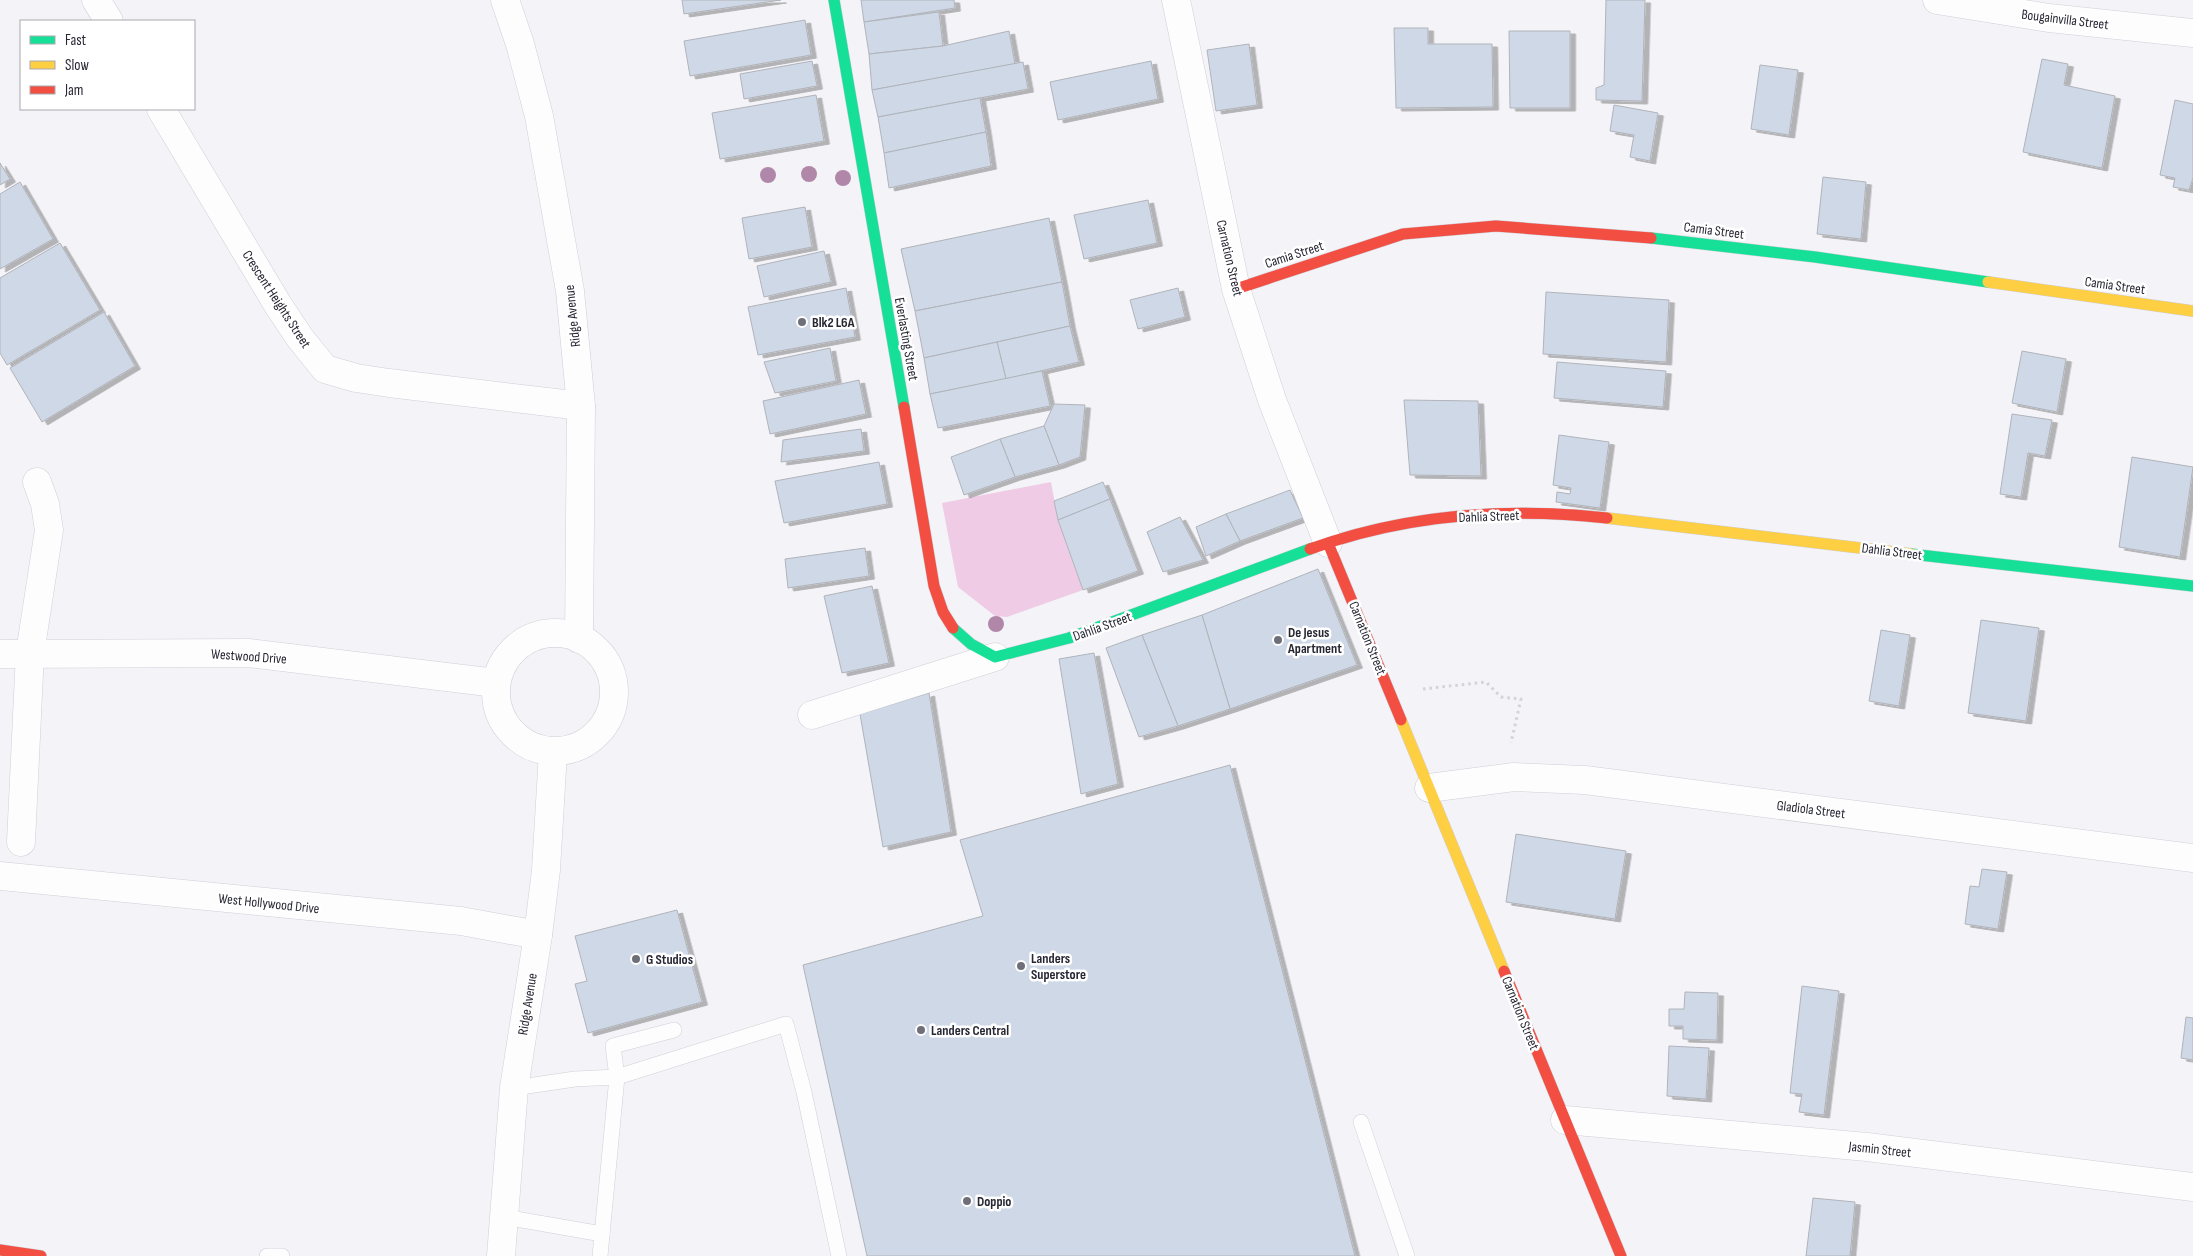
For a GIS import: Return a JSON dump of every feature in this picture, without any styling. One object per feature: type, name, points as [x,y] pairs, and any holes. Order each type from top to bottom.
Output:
[{"type":"street","points":[[96,0],[108,20]]},
{"type":"street","name":"Ridge Avenue","points":[[505,0],[520,44],[544,143],[570,291],[581,406],[579,639]]},
{"type":"street","name":"Everlasting Street","points":[[834,0],[934,586],[939,605],[948,622],[965,642],[995,657]]},
{"type":"street","name":"Bougainvilla Street","points":[[1937,0],[2049,18],[2193,33]]},
{"type":"street","name":"Carnation Street","points":[[1184,1],[1236,289],[1272,400],[1328,543],[1621,1256]]},
{"type":"street","name":"Crescent Heights Street","points":[[162,110],[278,305],[300,338],[325,369],[356,378],[388,383],[581,406]]},
{"type":"street","name":"Camia Street","points":[[1236,289],[1402,234],[1496,226],[1665,239],[1815,257],[2193,311]]},
{"type":"street","points":[[21,842],[30,653],[49,530],[45,504],[37,482]]},
{"type":"street","name":"Dahlia Street","points":[[812,715],[995,657],[1069,638],[1328,543],[1431,519],[1516,514],[1603,518],[2193,586]]},
{"type":"street","points":[[544,634],[562,634],[579,639],[594,648],[606,662],[612,679],[614,697],[610,714],[601,730],[587,742],[571,750],[553,752],[529,746],[509,731],[498,708],[496,683],[502,666],[512,651],[526,640],[544,634]]},
{"type":"street","name":"Westwood Drive","points":[[0,654],[248,653],[496,683]]},
{"type":"street","name":"Ridge Avenue","points":[[501,1256],[514,1088],[538,935],[546,870],[553,752]]},
{"type":"street","name":"Gladiola Street","points":[[1429,788],[1514,777],[1585,780],[2193,858]]},
{"type":"street","name":"West Hollywood Drive","points":[[0,876],[460,921],[538,935]]},
{"type":"street","name":"Jasmin Street","points":[[1565,1120],[1867,1147],[2193,1187]]},
{"type":"street","points":[[0,1250],[41,1256]]},
{"type":"lane","points":[[514,1088],[575,1079],[617,1077],[786,1024],[804,1092],[839,1256]]},
{"type":"lane","points":[[600,1256],[617,1077],[613,1046],[674,1030]]},
{"type":"lane","points":[[1361,1122],[1407,1256]]},
{"type":"lane","points":[[505,1217],[602,1234]]},
{"type":"lane","points":[[267,1256],[282,1256]]},
{"type":"path","points":[[1390,693],[1486,682],[1501,697],[1521,699],[1509,753],[1514,777]]},
{"type":"shaded area","points":[[1051,482],[1058,520],[1083,590],[1007,617],[995,616],[958,587],[942,503]]},
{"type":"building","points":[[682,0],[781,0],[684,14]]},
{"type":"building","points":[[861,0],[954,0],[955,8],[864,22]]},
{"type":"building","points":[[1606,0],[1645,0],[1642,101],[1596,100],[1596,88],[1604,85]]},
{"type":"building","points":[[939,12],[943,46],[869,54],[864,22]]},
{"type":"building","points":[[805,20],[811,55],[690,76],[684,41]]},
{"type":"building","points":[[1394,28],[1428,28],[1428,44],[1492,44],[1493,107],[1396,108]]},
{"type":"building","points":[[1009,31],[1015,64],[872,90],[869,54],[943,46]]},
{"type":"building","points":[[1509,31],[1570,31],[1570,108],[1510,108]]},
{"type":"building","points":[[1249,44],[1257,105],[1216,111],[1207,50]]},
{"type":"building","points":[[2042,59],[2068,64],[2064,85],[2115,96],[2102,168],[2023,152]]},
{"type":"building","points":[[812,61],[817,86],[744,99],[740,74]]},
{"type":"building","points":[[1151,61],[1158,99],[1058,120],[1050,82]]},
{"type":"building","points":[[1023,62],[1028,89],[878,117],[872,90]]},
{"type":"building","points":[[1760,65],[1798,70],[1789,135],[1751,129]]},
{"type":"building","points":[[816,95],[824,141],[720,159],[712,113]]},
{"type":"building","points":[[980,98],[986,132],[884,153],[878,117]]},
{"type":"building","points":[[2175,100],[2193,104],[2193,178],[2189,190],[2173,187],[2175,178],[2160,175]]},
{"type":"building","points":[[1614,105],[1658,113],[1650,161],[1630,157],[1634,135],[1610,131]]},
{"type":"building","points":[[986,132],[991,166],[889,188],[884,153]]},
{"type":"building","points":[[0,163],[10,179],[0,185]]},
{"type":"building","points":[[1823,177],[1866,182],[1861,239],[1817,234]]},
{"type":"building","points":[[20,182],[53,239],[0,269],[0,194]]},
{"type":"building","points":[[1148,200],[1157,243],[1084,259],[1074,215]]},
{"type":"building","points":[[805,207],[812,247],[749,259],[742,218]]},
{"type":"building","points":[[1049,218],[1062,282],[915,311],[901,249]]},
{"type":"building","points":[[60,243],[100,310],[7,365],[0,353],[0,278]]},
{"type":"building","points":[[824,251],[831,282],[764,297],[757,266]]},
{"type":"building","points":[[1062,282],[1070,326],[924,358],[915,311]]},
{"type":"building","name":"Blk2 L6A","points":[[846,288],[855,337],[758,355],[748,307]]},
{"type":"building","points":[[1178,288],[1185,317],[1138,329],[1130,300]]},
{"type":"building","points":[[1546,292],[1669,300],[1666,362],[1543,354]]},
{"type":"building","points":[[104,312],[135,366],[42,422],[10,368]]},
{"type":"building","points":[[1070,326],[1079,362],[1006,379],[997,342]]},
{"type":"building","points":[[997,342],[1006,379],[930,394],[924,358]]},
{"type":"building","points":[[830,348],[836,381],[775,393],[764,362]]},
{"type":"building","points":[[2022,351],[2066,359],[2057,412],[2012,403]]},
{"type":"building","points":[[1557,362],[1666,371],[1663,407],[1554,398]]},
{"type":"building","points":[[1042,371],[1050,406],[938,428],[930,394]]},
{"type":"building","points":[[859,380],[866,414],[770,434],[763,401]]},
{"type":"building","points":[[1404,400],[1478,401],[1481,476],[1410,475]]},
{"type":"building","points":[[1054,404],[1085,405],[1080,457],[1059,465],[1044,426]]},
{"type":"building","points":[[2012,414],[2052,420],[2045,456],[2028,453],[2021,497],[2000,494]]},
{"type":"building","points":[[1044,426],[1059,465],[1015,477],[1000,439]]},
{"type":"building","points":[[861,429],[864,451],[781,462],[783,440]]},
{"type":"building","points":[[1559,435],[1609,442],[1600,508],[1556,502],[1557,492],[1570,494],[1571,488],[1553,485]]},
{"type":"building","points":[[1000,439],[1015,477],[964,495],[951,457]]},
{"type":"building","points":[[2132,457],[2193,467],[2180,557],[2119,547]]},
{"type":"building","points":[[879,462],[887,504],[784,523],[775,481]]},
{"type":"building","points":[[1103,482],[1110,499],[1058,520],[1054,501]]},
{"type":"building","points":[[1290,490],[1303,518],[1240,541],[1226,514]]},
{"type":"building","points":[[1110,499],[1138,571],[1083,590],[1058,520]]},
{"type":"building","points":[[1226,514],[1240,541],[1206,556],[1196,527]]},
{"type":"building","points":[[1180,517],[1203,560],[1163,572],[1147,532]]},
{"type":"building","points":[[865,548],[869,576],[788,588],[785,559]]},
{"type":"building","name":"De Jesus Apartment","points":[[1318,569],[1357,665],[1230,709],[1202,615]]},
{"type":"building","points":[[872,586],[889,663],[842,673],[824,596]]},
{"type":"building","points":[[1202,615],[1230,709],[1178,726],[1142,635]]},
{"type":"building","points":[[1981,620],[2039,628],[2026,721],[1968,713]]},
{"type":"building","points":[[1881,630],[1910,635],[1899,706],[1869,701]]},
{"type":"building","points":[[1142,635],[1178,726],[1139,737],[1106,648]]},
{"type":"building","points":[[1094,653],[1118,784],[1081,794],[1059,659]]},
{"type":"building","points":[[929,693],[951,832],[883,847],[860,714]]},
{"type":"building","name":"Landers Superstore","points":[[1230,765],[1355,1256],[867,1256],[803,965],[983,916],[960,840]]},
{"type":"building","points":[[1516,834],[1626,851],[1615,919],[1506,902]]},
{"type":"building","points":[[1982,869],[2007,872],[1998,929],[1965,924],[1970,886],[1979,887]]},
{"type":"building","name":"G Studios","points":[[677,910],[702,1002],[588,1033],[575,984],[587,981],[575,936]]},
{"type":"building","points":[[1802,986],[1839,991],[1824,1115],[1799,1112],[1802,1094],[1790,1093]]},
{"type":"building","points":[[1685,992],[1718,993],[1717,1040],[1683,1039],[1683,1026],[1669,1026],[1669,1009],[1684,1009]]},
{"type":"building","points":[[2186,1017],[2193,1018],[2193,1060],[2181,1058]]},
{"type":"building","points":[[1669,1046],[1709,1048],[1706,1099],[1667,1096]]},
{"type":"building","points":[[1813,1198],[1855,1202],[1850,1256],[1806,1256]]},
{"type":"traffic: fast","points":[[834,0],[904,407]]},
{"type":"traffic: fast","points":[[1651,238],[1815,257],[1988,282]]},
{"type":"traffic: fast","points":[[953,628],[971,644],[995,657],[1069,638],[1310,549]]},
{"type":"traffic: fast","points":[[1911,554],[2193,586]]},
{"type":"traffic: slow","points":[[1988,282],[2193,311]]},
{"type":"traffic: slow","points":[[1607,518],[1911,554]]},
{"type":"traffic: slow","points":[[1401,720],[1504,971]]},
{"type":"traffic: jam","points":[[1236,289],[1403,234],[1496,226],[1651,238]]},
{"type":"traffic: jam","points":[[904,407],[934,586],[943,612],[953,628]]},
{"type":"traffic: jam","points":[[1310,549],[1382,528],[1456,517],[1532,513],[1607,518]]},
{"type":"traffic: jam","points":[[1328,543],[1401,720]]},
{"type":"traffic: jam","points":[[1504,971],[1621,1256]]},
{"type":"traffic: jam","points":[[0,1250],[41,1256]]},
{"type":"place","name":"Blk2 L6A","points":[[802,322]]},
{"type":"place","name":"De Jesus Apartment","points":[[1278,640]]},
{"type":"place","name":"G Studios","points":[[636,959]]},
{"type":"place","name":"Landers Superstore","points":[[1021,966]]},
{"type":"place","name":"Landers Central","points":[[921,1030]]},
{"type":"place","name":"Doppio","points":[[967,1201]]}]
